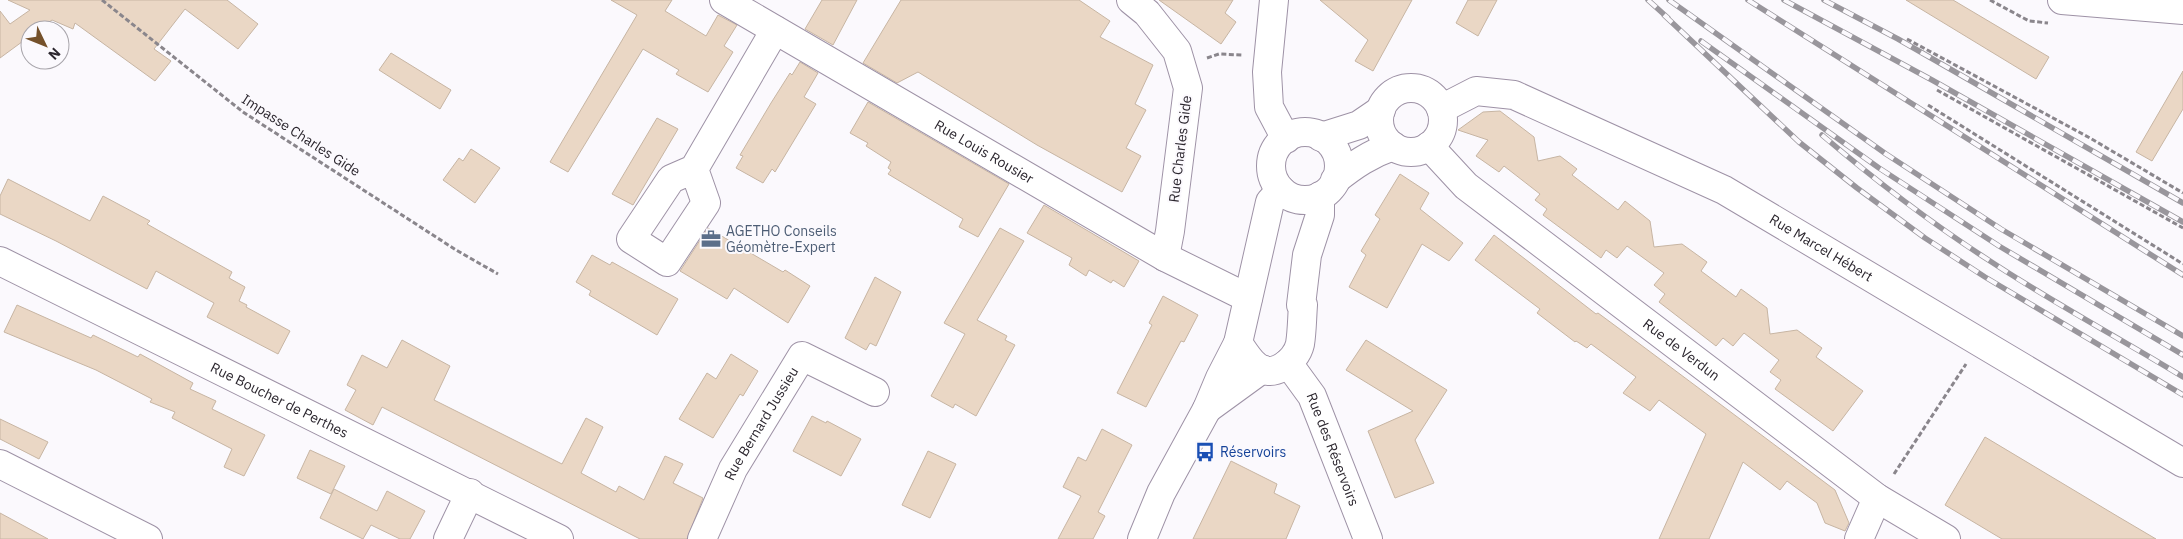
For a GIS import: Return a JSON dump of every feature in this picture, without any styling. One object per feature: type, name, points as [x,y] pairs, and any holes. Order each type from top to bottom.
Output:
[{"type":"street","name":"Rue Louis Rousier","points":[[724,0],[1165,257],[1248,298]]},
{"type":"street","name":"Rue Charles Gide","points":[[1131,0],[1147,13],[1177,52],[1188,88],[1170,237],[1165,257]]},
{"type":"street","points":[[1274,0],[1267,72],[1269,107],[1286,139]]},
{"type":"street","points":[[2062,0],[2183,10]]},
{"type":"street","points":[[694,168],[775,30]]},
{"type":"street","points":[[1409,88],[1428,93],[1441,109],[1443,119],[1442,130],[1437,139],[1429,146],[1411,152],[1393,146],[1387,141],[1380,126],[1381,110],[1385,101],[1392,95],[1409,88]]},
{"type":"street","name":"Rue Marcel Hébert","points":[[1441,109],[1453,101],[1476,91],[1514,95],[1724,190],[2183,463]]},
{"type":"street","points":[[1321,138],[1359,125],[1381,110]]},
{"type":"street","points":[[1238,343],[1255,366],[1271,371],[1288,363],[1296,355],[1300,345],[1303,305],[1301,305],[1307,255],[1327,188],[1339,167],[1333,147],[1321,138],[1306,132],[1295,134],[1278,146],[1273,155],[1272,176],[1281,190],[1293,198],[1304,200],[1327,188],[1356,163],[1374,153],[1393,146]]},
{"type":"street","name":"Rue de Verdun","points":[[1429,146],[1466,186],[1877,498],[1946,539]]},
{"type":"street","points":[[1142,539],[1161,493],[1207,408],[1238,343],[1270,202],[1281,190]]},
{"type":"street","name":"Rue Boucher de Perthes","points":[[0,261],[470,493],[559,539]]},
{"type":"street","name":"Rue Bernard Jussieu","points":[[702,539],[732,469],[802,356],[875,392]]},
{"type":"street","name":"Rue des Réservoirs","points":[[1288,363],[1312,396],[1368,539]]},
{"type":"street","points":[[1207,408],[1262,369]]},
{"type":"street","points":[[0,464],[148,539]]},
{"type":"street","points":[[448,539],[470,493]]},
{"type":"street","points":[[1859,539],[1877,498]]},
{"type":"path","name":"Impasse Charles Gide","points":[[102,0],[243,112],[456,250],[498,274]]},
{"type":"path","points":[[1907,39],[2090,138],[2183,193]]},
{"type":"path","points":[[1183,70],[1220,54],[1248,56]]},
{"type":"path","points":[[1937,90],[2183,228]]},
{"type":"path","points":[[1928,105],[2183,264]]},
{"type":"path","points":[[1894,474],[1980,342]]},
{"type":"building","points":[[8,0],[227,0],[258,24],[238,49],[185,9],[154,49],[171,61],[155,81],[75,23],[73,29],[70,28],[70,20],[20,20],[20,43],[0,58],[0,11],[10,24],[30,10]]},
{"type":"building","points":[[611,0],[672,0],[665,11],[706,36],[718,15],[737,25],[724,46],[733,52],[708,92],[676,74],[679,70],[643,49],[568,172],[550,162],[637,15]]},
{"type":"building","points":[[822,0],[857,0],[833,45],[805,29]]},
{"type":"building","points":[[901,0],[1079,0],[1110,21],[1100,37],[1153,65],[1135,104],[1146,110],[1126,148],[1141,156],[1122,192],[1037,145],[918,72],[897,83],[863,63]]},
{"type":"building","points":[[1159,0],[1233,0],[1225,13],[1236,22],[1221,44]]},
{"type":"building","points":[[1320,0],[1412,0],[1373,71],[1355,61],[1368,40]]},
{"type":"building","points":[[1468,0],[1497,0],[1478,36],[1456,23]]},
{"type":"building","points":[[1906,0],[1953,0],[2049,57],[2036,79]]},
{"type":"building","points":[[391,53],[451,90],[440,109],[379,70]]},
{"type":"building","points":[[800,62],[818,73],[804,97],[816,104],[775,172],[772,169],[763,183],[736,168],[743,156],[740,155],[771,103],[790,73],[792,75]]},
{"type":"building","points":[[2183,71],[2183,109],[2152,161],[2136,152]]},
{"type":"building","points":[[868,102],[1009,184],[978,237],[959,227],[963,219],[888,174],[891,170],[888,168],[891,162],[866,146],[868,143],[850,133]]},
{"type":"building","points":[[1500,111],[1534,137],[1538,161],[1560,156],[1577,169],[1572,175],[1618,210],[1625,201],[1650,221],[1654,247],[1682,244],[1707,262],[1701,271],[1736,297],[1741,289],[1767,308],[1770,334],[1797,330],[1822,348],[1816,357],[1863,391],[1833,431],[1775,389],[1781,380],[1770,372],[1779,360],[1744,333],[1733,346],[1723,338],[1716,346],[1659,302],[1665,294],[1654,285],[1664,273],[1627,246],[1617,258],[1606,250],[1601,258],[1543,215],[1547,209],[1535,200],[1540,194],[1504,166],[1499,172],[1476,156],[1488,140],[1458,130],[1483,112]]},
{"type":"building","points":[[657,118],[678,129],[633,205],[612,194]]},
{"type":"building","points":[[471,149],[500,168],[475,203],[443,180],[459,158],[463,161]]},
{"type":"building","points":[[1400,174],[1429,193],[1420,209],[1463,243],[1449,261],[1422,244],[1387,308],[1349,287],[1366,255],[1361,251],[1380,219],[1375,215]]},
{"type":"building","points":[[8,179],[90,221],[103,196],[150,221],[147,224],[232,272],[229,278],[245,287],[239,301],[247,305],[246,307],[290,331],[278,354],[207,317],[214,303],[156,271],[147,289],[0,214],[0,196]]},
{"type":"building","points":[[1044,205],[1139,261],[1124,287],[1113,280],[1111,283],[1089,270],[1086,276],[1069,265],[1072,258],[1027,233]]},
{"type":"building","points":[[708,228],[783,272],[785,270],[810,286],[788,323],[734,288],[727,299],[680,271]]},
{"type":"building","points":[[1000,228],[1024,241],[977,320],[1007,336],[1005,340],[1015,345],[976,416],[955,404],[953,408],[931,396],[965,334],[944,323]]},
{"type":"building","points":[[1494,235],[1596,314],[1598,313],[1835,490],[1849,523],[1845,531],[1825,523],[1817,503],[1787,481],[1780,490],[1743,462],[1709,539],[1659,539],[1706,434],[1659,400],[1650,411],[1623,393],[1636,377],[1591,344],[1587,348],[1575,342],[1537,313],[1540,309],[1475,260]]},
{"type":"building","points":[[592,255],[610,265],[612,262],[678,299],[657,335],[589,295],[591,291],[576,282]]},
{"type":"building","points":[[875,277],[901,292],[876,346],[870,343],[866,350],[845,338]]},
{"type":"building","points":[[1163,296],[1198,315],[1184,342],[1181,341],[1146,407],[1117,393],[1152,325],[1149,323]]},
{"type":"building","points":[[17,305],[91,338],[93,335],[138,357],[140,354],[193,383],[190,389],[216,401],[212,409],[265,435],[244,476],[224,467],[232,449],[172,418],[175,412],[150,402],[152,399],[96,370],[4,332]]},
{"type":"building","points":[[402,340],[450,366],[434,400],[562,464],[586,418],[603,427],[581,473],[616,492],[619,486],[644,500],[665,456],[683,464],[673,483],[703,498],[687,539],[640,539],[382,407],[373,425],[345,410],[356,390],[347,385],[362,355],[387,368]]},
{"type":"building","points":[[1366,340],[1447,390],[1415,440],[1434,483],[1395,498],[1368,431],[1413,411],[1346,370]]},
{"type":"building","points":[[731,354],[758,371],[743,396],[740,394],[713,438],[679,419],[707,373],[716,379]]},
{"type":"building","points":[[812,416],[826,423],[827,421],[861,439],[841,476],[793,451]]},
{"type":"building","points":[[0,419],[48,442],[39,459],[0,439]]},
{"type":"building","points":[[1102,429],[1132,445],[1098,512],[1105,516],[1093,539],[1058,539],[1081,496],[1063,487],[1078,457],[1086,461]]},
{"type":"building","points":[[1985,437],[2156,539],[2002,539],[1945,505]]},
{"type":"building","points":[[310,450],[345,466],[331,494],[297,478]]},
{"type":"building","points":[[928,451],[956,464],[930,518],[902,505]]},
{"type":"building","points":[[1231,461],[1277,484],[1274,493],[1300,506],[1286,539],[1193,539]]},
{"type":"building","points":[[334,489],[377,511],[387,491],[425,511],[410,539],[400,539],[371,525],[363,539],[320,518]]},
{"type":"building","points":[[0,513],[48,539],[0,539]]},
{"type":"railway","points":[[1648,0],[1668,18]]},
{"type":"railway","points":[[1669,0],[1886,154],[2001,229],[2183,336]]},
{"type":"railway","points":[[1748,0],[2183,275]]},
{"type":"railway","points":[[1784,0],[1932,80],[2183,222]]},
{"type":"railway","points":[[1824,0],[1898,39],[2183,203]]},
{"type":"railway","points":[[1664,15],[1799,142],[1925,238],[1985,277],[2183,395]]},
{"type":"railway","points":[[1701,41],[1879,168],[1999,246],[2183,355]]},
{"type":"railway","points":[[1822,135],[1904,201],[1968,247],[2037,291],[2183,377]]},
{"type":"place","name":"AGETHO Conseils Géomètre-Expert","points":[[711,239]]},
{"type":"place","name":"Réservoirs","points":[[1205,452]]}]
